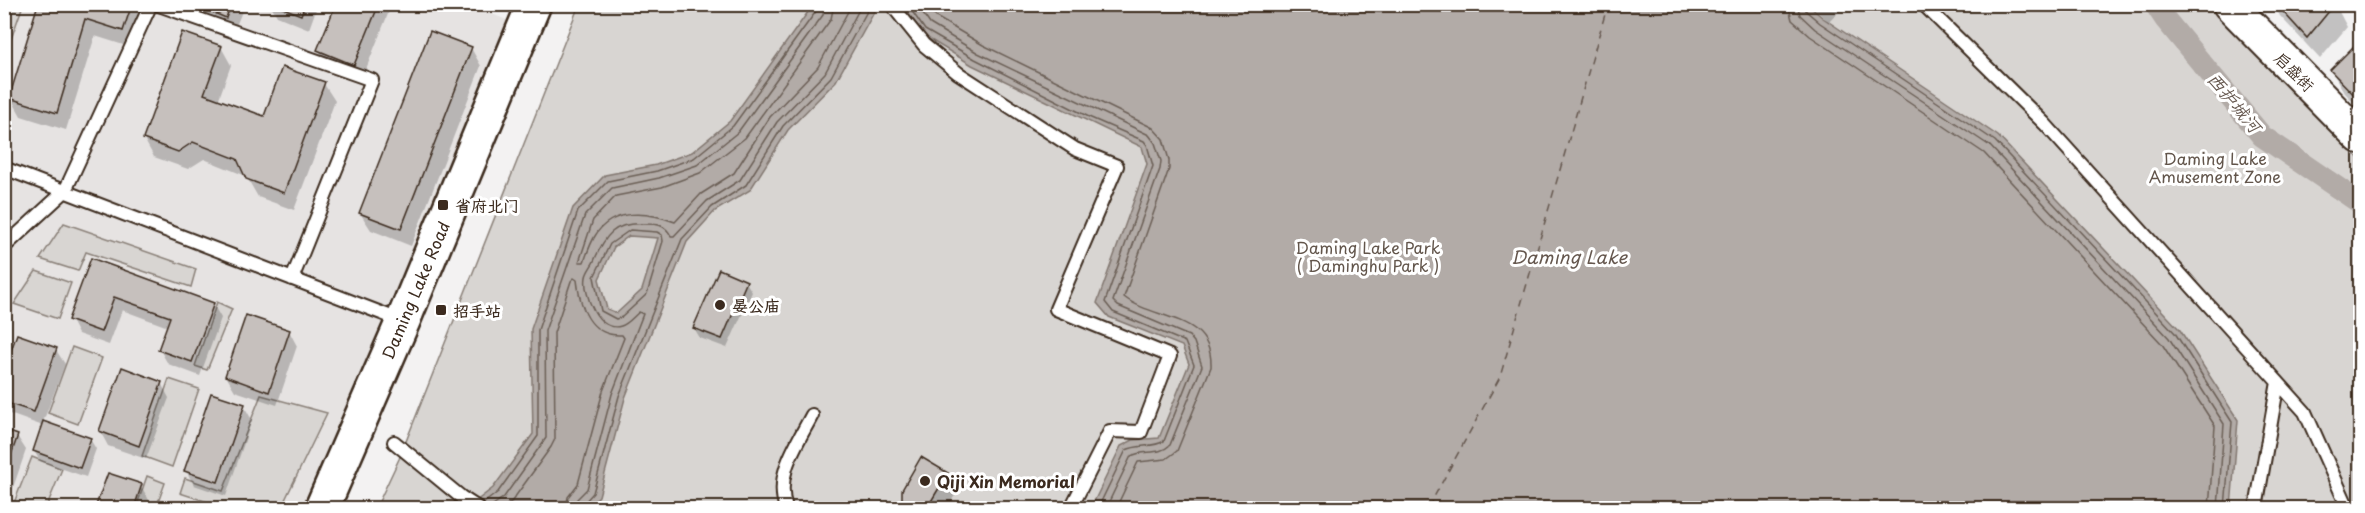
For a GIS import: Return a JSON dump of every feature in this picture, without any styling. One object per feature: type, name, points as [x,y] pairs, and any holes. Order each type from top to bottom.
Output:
[{"type":"main road","name":"Daming Lake Road","points":[[322,508],[403,321],[534,4]]},
{"type":"main road","name":"Daming Lake Road","points":[[341,508],[404,371],[503,138],[552,4]]},
{"type":"street","name":"启盛街","points":[[2229,4],[2361,137]]},
{"type":"lane","points":[[4,247],[65,191],[151,4]]},
{"type":"lane","points":[[156,4],[372,80],[292,279]]},
{"type":"lane","points":[[891,4],[924,45],[958,73],[1075,149],[1117,166],[1056,309],[1170,356],[1142,432],[1110,431],[1071,508]]},
{"type":"lane","points":[[1923,4],[2045,124],[2305,412],[2348,508]]},
{"type":"lane","points":[[4,168],[403,321]]},
{"type":"lane","points":[[2256,508],[2278,382]]},
{"type":"lane","points":[[786,508],[783,500],[785,468],[812,415]]},
{"type":"lane","points":[[394,442],[461,497],[478,508]]},
{"type":"shaded area","points":[[468,4],[514,23],[395,319],[303,508],[5,508],[4,5]]},
{"type":"green space","points":[[4,5],[23,5],[5,56]]},
{"type":"green space","name":"Daming Lake Park ( Daminghu Park )","points":[[579,5],[2230,5],[2360,160],[2360,508],[376,508],[399,459]]},
{"type":"green space","points":[[64,223],[196,269],[191,287],[86,252],[78,271],[40,259]]},
{"type":"green space","points":[[36,271],[71,283],[58,319],[14,304]]},
{"type":"green space","points":[[217,302],[232,309],[207,370],[195,366]]},
{"type":"green space","points":[[72,347],[102,358],[78,424],[48,413]]},
{"type":"green space","points":[[169,379],[199,389],[172,467],[142,456]]},
{"type":"green space","points":[[261,395],[327,413],[281,508],[226,508],[180,493],[185,478],[223,491]]},
{"type":"green space","points":[[32,457],[62,469],[46,508],[12,508]]},
{"type":"green space","points":[[147,476],[165,483],[156,508],[136,508]]},
{"type":"water","points":[[813,5],[878,5],[836,81],[788,130],[750,190],[715,211],[687,242],[625,398],[599,496],[587,508],[467,508],[493,488],[533,434],[531,329],[573,208],[605,175],[656,165],[692,152],[730,121]],"holes":[[[629,236],[658,238],[642,290],[617,313],[607,309],[599,279],[614,247]]]},
{"type":"water","name":"Daming Lake","points":[[900,5],[1808,5],[1823,18],[1998,136],[2180,330],[2238,420],[2231,508],[1091,508],[1121,446],[1133,440],[1159,438],[1189,364],[1182,346],[1109,317],[1097,303],[1147,164],[1142,147],[972,65],[921,34]]},
{"type":"building","points":[[38,4],[132,4],[123,31],[85,19],[57,113],[9,98]]},
{"type":"building","points":[[193,4],[231,4],[226,18]]},
{"type":"building","points":[[273,4],[305,4],[301,15]]},
{"type":"building","points":[[336,4],[379,4],[354,65],[317,50]]},
{"type":"building","points":[[2276,4],[2335,4],[2307,38]]},
{"type":"building","points":[[430,31],[472,47],[401,229],[359,213]]},
{"type":"building","points":[[182,32],[222,46],[204,94],[264,116],[282,67],[325,82],[284,193],[246,179],[237,159],[193,142],[178,152],[143,139]]},
{"type":"building","points":[[2360,40],[2360,101],[2330,70]]},
{"type":"building","points":[[91,258],[214,303],[192,362],[158,350],[170,317],[114,297],[101,332],[68,320]]},
{"type":"building","name":"晏公庙","points":[[719,269],[747,281],[722,339],[693,328]]},
{"type":"building","points":[[246,315],[290,330],[269,392],[225,376]]},
{"type":"building","points":[[17,334],[57,348],[34,412],[4,402],[4,369]]},
{"type":"building","points":[[122,367],[162,382],[139,446],[99,431]]},
{"type":"building","points":[[211,393],[245,404],[218,482],[184,471]]},
{"type":"building","points":[[43,421],[91,438],[80,468],[33,451]]},
{"type":"building","points":[[4,430],[18,435],[4,475]]},
{"type":"building","name":"Qiji Xin Memorial","points":[[921,457],[948,473],[930,503],[938,508],[902,508],[902,490]]},
{"type":"building","points":[[108,473],[142,484],[134,508],[95,508]]},
{"type":"waterway","name":"西护城河","points":[[2155,4],[2262,136],[2360,203]]},
{"type":"ferry route","points":[[1428,508],[1500,377],[1608,4]]},
{"type":"place","name":"省府北门","points":[[443,205]]},
{"type":"place","name":"晏公庙","points":[[720,305]]},
{"type":"place","name":"招手站","points":[[441,310]]},
{"type":"place","name":"Qiji Xin Memorial","points":[[925,481]]},
{"type":"park label","name":"Daming Lake Amusement Zone","points":[[2215,167]]}]
